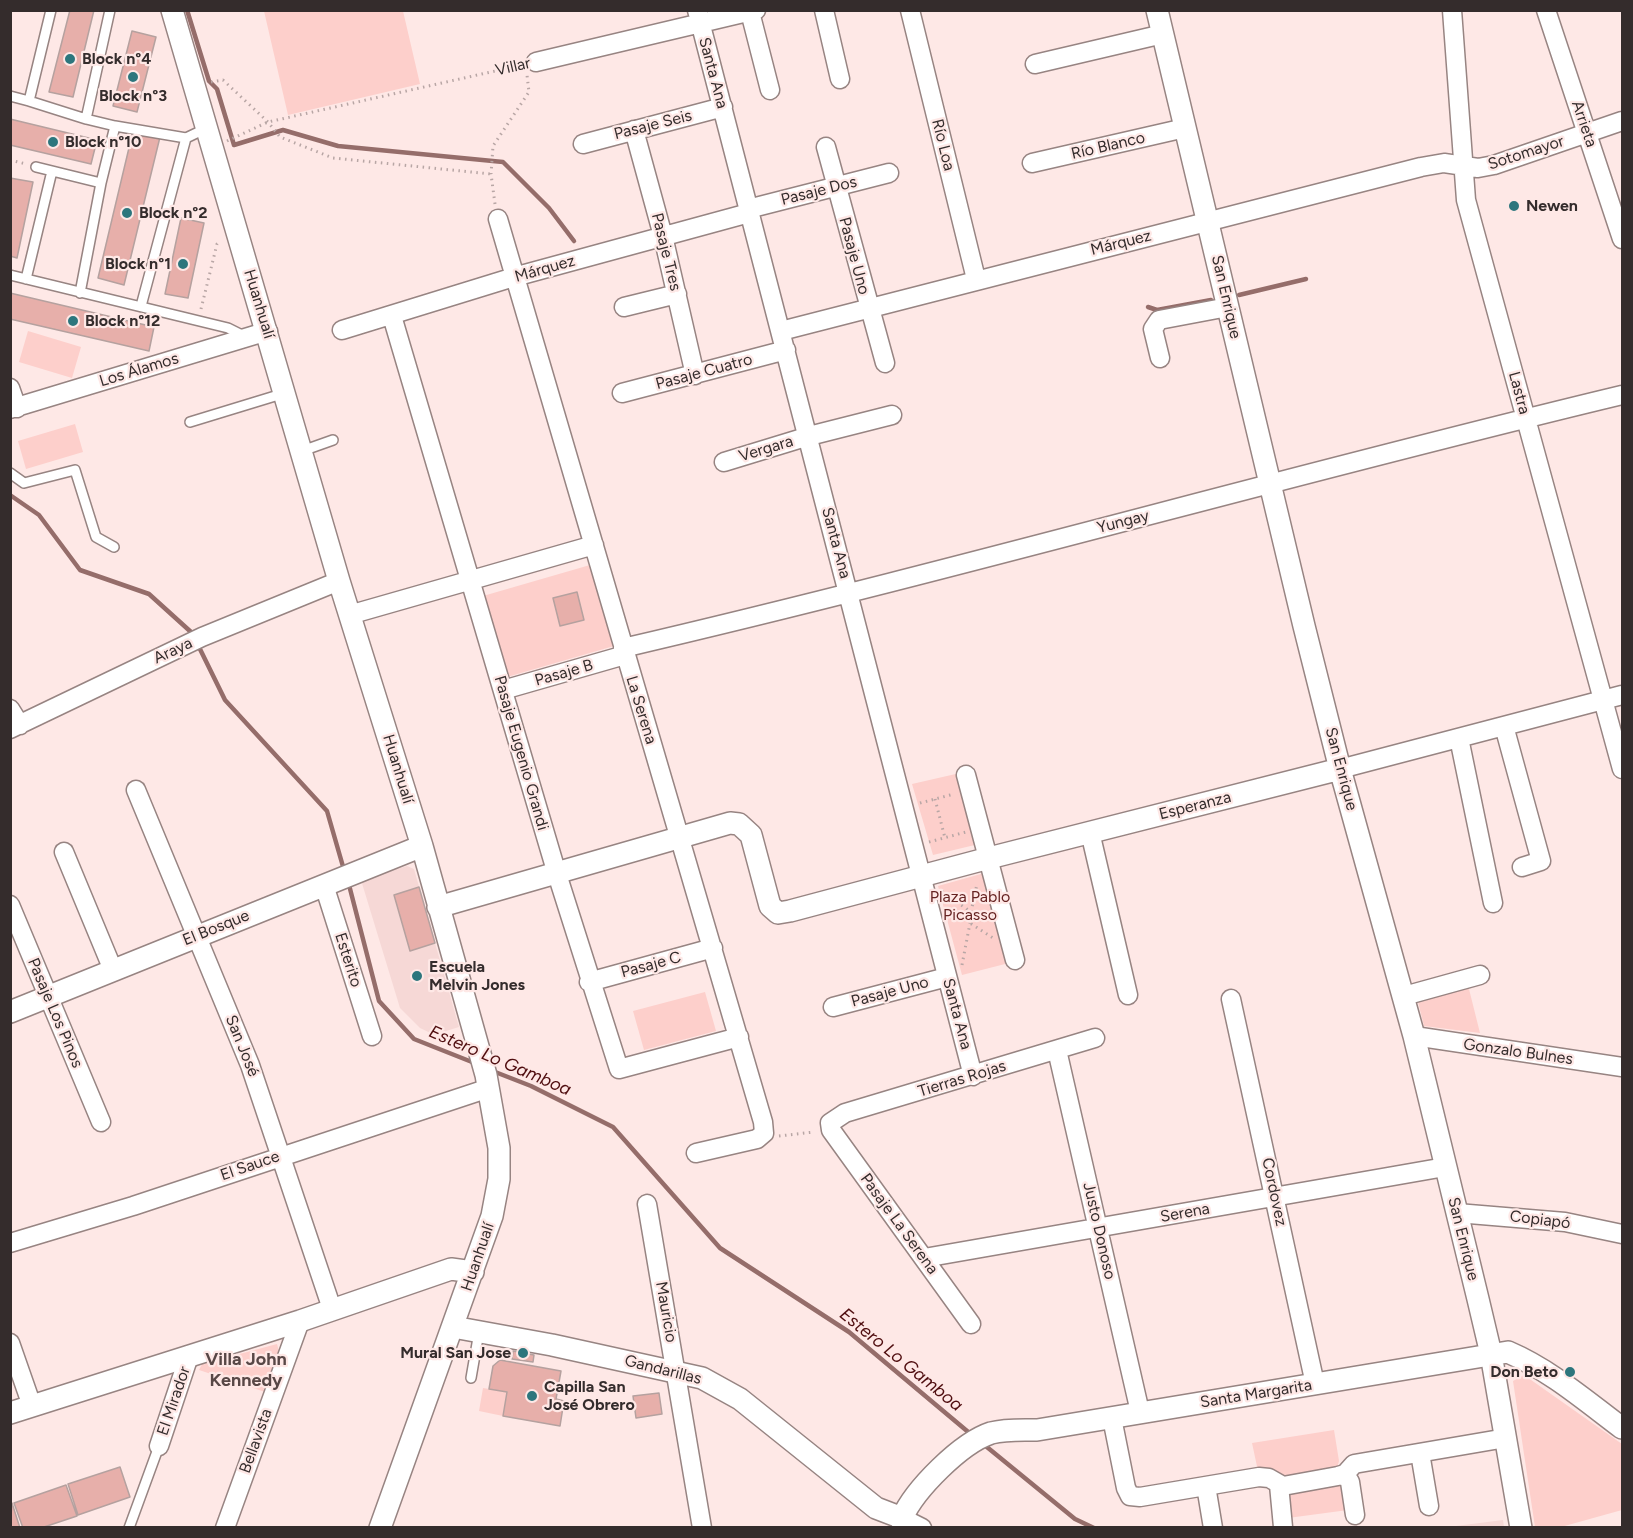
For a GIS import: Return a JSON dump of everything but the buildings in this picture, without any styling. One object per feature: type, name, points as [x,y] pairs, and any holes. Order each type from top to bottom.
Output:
[{"type":"street","name":"Huanhualí","points":[[172,10],[268,331],[349,615],[422,846],[478,1046],[499,1148],[499,1179],[492,1216],[380,1527]]},
{"type":"street","points":[[824,10],[840,79]]},
{"type":"street","name":"Río Loa","points":[[910,10],[976,279]]},
{"type":"street","name":"San Enrique","points":[[1157,10],[1340,770],[1404,996],[1491,1354],[1521,1527]]},
{"type":"street","name":"Lastra","points":[[1452,10],[1466,200],[1623,769]]},
{"type":"street","name":"Arrieta","points":[[1546,10],[1623,239]]},
{"type":"street","points":[[753,11],[770,90]]},
{"type":"street","name":"Villar","points":[[531,63],[698,17],[753,11]]},
{"type":"street","name":"Santa Ana","points":[[698,17],[809,436],[973,1076]]},
{"type":"street","points":[[1035,64],[1163,34]]},
{"type":"street","name":"Pasaje Seis","points":[[583,144],[723,107]]},
{"type":"street","name":"Sotomayor","points":[[1462,168],[1494,165],[1623,121]]},
{"type":"street","name":"Río Blanco","points":[[1032,164],[1185,128]]},
{"type":"street","name":"Pasaje Tres","points":[[634,130],[663,236],[695,375]]},
{"type":"street","name":"Pasaje Uno","points":[[826,147],[868,309],[885,363]]},
{"type":"street","name":"Márquez","points":[[781,331],[976,279],[1421,167],[1444,163],[1462,168]]},
{"type":"street","name":"Pasaje Dos","points":[[749,211],[889,173]]},
{"type":"street","name":"Márquez","points":[[342,330],[514,277],[749,211]]},
{"type":"street","name":"La Serena","points":[[498,219],[739,1036],[764,1133]]},
{"type":"street","points":[[624,307],[676,294]]},
{"type":"street","points":[[1160,358],[1154,329],[1159,320],[1227,307]]},
{"type":"street","name":"Pasaje Eugenio Grandi","points":[[392,315],[589,982],[619,1069],[739,1036]]},
{"type":"street","name":"Los Álamos","points":[[14,409],[268,331]]},
{"type":"street","name":"Pasaje Cuatro","points":[[622,393],[786,350]]},
{"type":"street","points":[[10,388],[14,409]]},
{"type":"street","name":"Yungay","points":[[624,652],[1271,483],[1623,395]]},
{"type":"street","name":"Vergara","points":[[724,462],[809,436],[892,415]]},
{"type":"street","points":[[349,615],[594,545]]},
{"type":"street","name":"Araya","points":[[15,727],[202,637],[339,581]]},
{"type":"street","name":"Pasaje B","points":[[503,690],[624,652]]},
{"type":"street","name":"Esperanza","points":[[679,837],[730,823],[746,829],[751,835],[770,906],[778,913],[1604,702],[1623,695]]},
{"type":"street","points":[[10,709],[15,727]]},
{"type":"street","points":[[1504,726],[1541,861],[1522,867]]},
{"type":"street","points":[[1459,738],[1492,903]]},
{"type":"street","points":[[968,782],[1014,956]]},
{"type":"street","name":"San José","points":[[136,790],[250,1065],[332,1309]]},
{"type":"street","points":[[1090,832],[1128,995]]},
{"type":"street","points":[[438,907],[679,837]]},
{"type":"street","name":"El Bosque","points":[[10,1012],[422,846]]},
{"type":"street","points":[[64,852],[113,970]]},
{"type":"street","name":"Esterito","points":[[327,883],[372,1036]]},
{"type":"street","name":"Pasaje Los Pinos","points":[[10,905],[101,1122]]},
{"type":"street","name":"Pasaje C","points":[[589,982],[713,948]]},
{"type":"street","points":[[1404,996],[1480,975]]},
{"type":"street","name":"Pasaje Uno","points":[[833,1007],[947,977]]},
{"type":"street","name":"Cordovez","points":[[1231,999],[1315,1384]]},
{"type":"street","name":"Gonzalo Bulnes","points":[[1414,1036],[1623,1067]]},
{"type":"street","name":"Tierras Rojas","points":[[830,1126],[845,1113],[1095,1038]]},
{"type":"street","name":"Justo Donoso","points":[[1057,1050],[1140,1412]]},
{"type":"street","name":"El Sauce","points":[[10,1243],[133,1206],[487,1082]]},
{"type":"street","name":"Pasaje La Serena","points":[[830,1126],[971,1324]]},
{"type":"street","points":[[696,1153],[757,1139],[764,1133]]},
{"type":"street","name":"Serena","points":[[924,1258],[1445,1167]]},
{"type":"street","name":"Mauricio","points":[[647,1204],[702,1527]]},
{"type":"street","name":"Copiapó","points":[[1457,1213],[1565,1222],[1623,1234]]},
{"type":"street","points":[[10,1413],[300,1321],[451,1269],[472,1272]]},
{"type":"street","name":"Bellavista","points":[[225,1527],[300,1321]]},
{"type":"street","name":"Gandarillas","points":[[453,1327],[702,1378],[724,1388],[876,1508],[902,1523]]},
{"type":"street","points":[[10,1343],[32,1406]]},
{"type":"street","name":"Santa Margarita","points":[[902,1523],[915,1496],[968,1446],[992,1433],[1010,1429],[1037,1430],[1491,1354],[1508,1352],[1527,1360],[1623,1428]]},
{"type":"street","name":"El Mirador","points":[[159,1446],[189,1356]]},
{"type":"street","points":[[1112,1418],[1126,1488],[1130,1496],[1140,1497],[1259,1477],[1269,1478],[1279,1485],[1345,1474],[1354,1464],[1506,1438]]},
{"type":"street","points":[[1420,1453],[1429,1506]]},
{"type":"street","points":[[1345,1474],[1350,1482],[1355,1515]]},
{"type":"street","points":[[1279,1485],[1283,1527]]},
{"type":"street","points":[[1206,1486],[1213,1527]]},
{"type":"street","points":[[902,1523],[922,1527]]},
{"type":"lane","points":[[29,101],[51,10]]},
{"type":"lane","points":[[86,119],[110,10]]},
{"type":"lane","points":[[10,96],[115,126],[186,138],[207,128]]},
{"type":"lane","points":[[80,293],[101,183],[115,126]]},
{"type":"lane","points":[[141,306],[186,138]]},
{"type":"lane","points":[[36,167],[101,183]]},
{"type":"lane","points":[[26,279],[52,171]]},
{"type":"lane","points":[[10,275],[198,320],[228,328],[246,337]]},
{"type":"lane","points":[[190,422],[285,393]]},
{"type":"lane","points":[[302,451],[333,440]]},
{"type":"lane","points":[[10,473],[24,483],[75,470],[96,537],[114,547]]},
{"type":"lane","points":[[471,1378],[479,1332]]},
{"type":"lane","points":[[129,1527],[159,1446]]},
{"type":"path","name":"Villar","points":[[240,135],[268,122],[531,63]]},
{"type":"path","points":[[498,219],[490,174],[493,146],[529,92],[531,63]]},
{"type":"path","points":[[223,80],[268,122],[280,137],[333,158],[490,174]]},
{"type":"path","points":[[198,320],[217,244],[237,230]]},
{"type":"path","points":[[903,808],[934,799],[968,782]]},
{"type":"path","points":[[934,799],[945,838]]},
{"type":"path","points":[[913,847],[981,829]]},
{"type":"path","points":[[921,876],[971,912],[960,974],[947,977]]},
{"type":"path","points":[[970,923],[1014,956]]},
{"type":"path","points":[[764,1133],[781,1137],[830,1126]]},
{"type":"shaded area","name":"Escuela Melvin Jones","points":[[407,866],[414,869],[459,1027],[446,1031],[447,1041],[420,1028],[400,1008],[361,880]]},
{"type":"shaded area","points":[[1503,1520],[1504,1527],[1448,1527]]},
{"type":"green space","points":[[264,11],[403,11],[420,84],[288,115]]},
{"type":"green space","points":[[28,331],[81,347],[72,378],[19,362]]},
{"type":"green space","points":[[75,424],[83,452],[26,469],[18,441]]},
{"type":"green space","points":[[590,565],[614,646],[507,677],[483,596]]},
{"type":"green space","name":"Plaza Pablo Picasso","points":[[960,773],[979,844],[933,855],[912,784]]},
{"type":"green space","name":"Plaza Pablo Picasso","points":[[988,872],[1009,963],[962,975],[938,886]]},
{"type":"green space","points":[[1468,985],[1480,1033],[1424,1026],[1417,998]]},
{"type":"green space","points":[[705,992],[716,1031],[644,1050],[633,1011]]},
{"type":"green space","points":[[277,1344],[280,1355],[268,1393],[199,1370],[202,1364]]},
{"type":"green space","points":[[1524,1375],[1622,1444],[1622,1510],[1561,1527],[1535,1527],[1513,1381]]},
{"type":"green space","points":[[483,1388],[507,1392],[503,1416],[479,1411]]},
{"type":"green space","points":[[1334,1430],[1339,1461],[1337,1468],[1281,1479],[1258,1471],[1252,1443]]},
{"type":"green space","points":[[1344,1484],[1348,1510],[1288,1518],[1286,1495]]},
{"type":"waterway","points":[[187,10],[209,81],[217,89],[234,145],[283,130],[338,146],[503,162],[549,208],[574,241]]},
{"type":"waterway","points":[[1239,295],[1306,279]]},
{"type":"waterway","points":[[1148,307],[1157,310],[1211,300]]},
{"type":"waterway","name":"Estero Lo Gamboa","points":[[10,495],[39,515],[80,570],[149,594],[194,637]]},
{"type":"waterway","name":"Estero Lo Gamboa","points":[[198,645],[225,700],[327,811],[344,870]]},
{"type":"waterway","name":"Estero Lo Gamboa","points":[[348,881],[379,1001],[414,1039],[477,1064]]},
{"type":"waterway","name":"Estero Lo Gamboa","points":[[490,1070],[531,1086],[613,1127],[720,1248],[849,1332],[973,1436]]},
{"type":"waterway","name":"Estero Lo Gamboa","points":[[982,1443],[1075,1519],[1094,1528]]},
{"type":"place","name":"Block n°4","points":[[70,59]]},
{"type":"place","name":"Block n°3","points":[[133,77]]},
{"type":"place","name":"Block n°10","points":[[53,142]]},
{"type":"place","name":"Newen","points":[[1514,206]]},
{"type":"place","name":"Block n°2","points":[[127,213]]},
{"type":"place","name":"Block n°1","points":[[183,264]]},
{"type":"place","name":"Block n°12","points":[[73,321]]},
{"type":"place","name":"Escuela Melvin Jones","points":[[417,976]]},
{"type":"place","name":"Mural San Jose","points":[[523,1353]]},
{"type":"place","name":"Don Beto","points":[[1570,1372]]},
{"type":"place","name":"Capilla San José Obrero","points":[[532,1396]]},
{"type":"district","name":"Villa John Kennedy","points":[[246,1370]]}]
